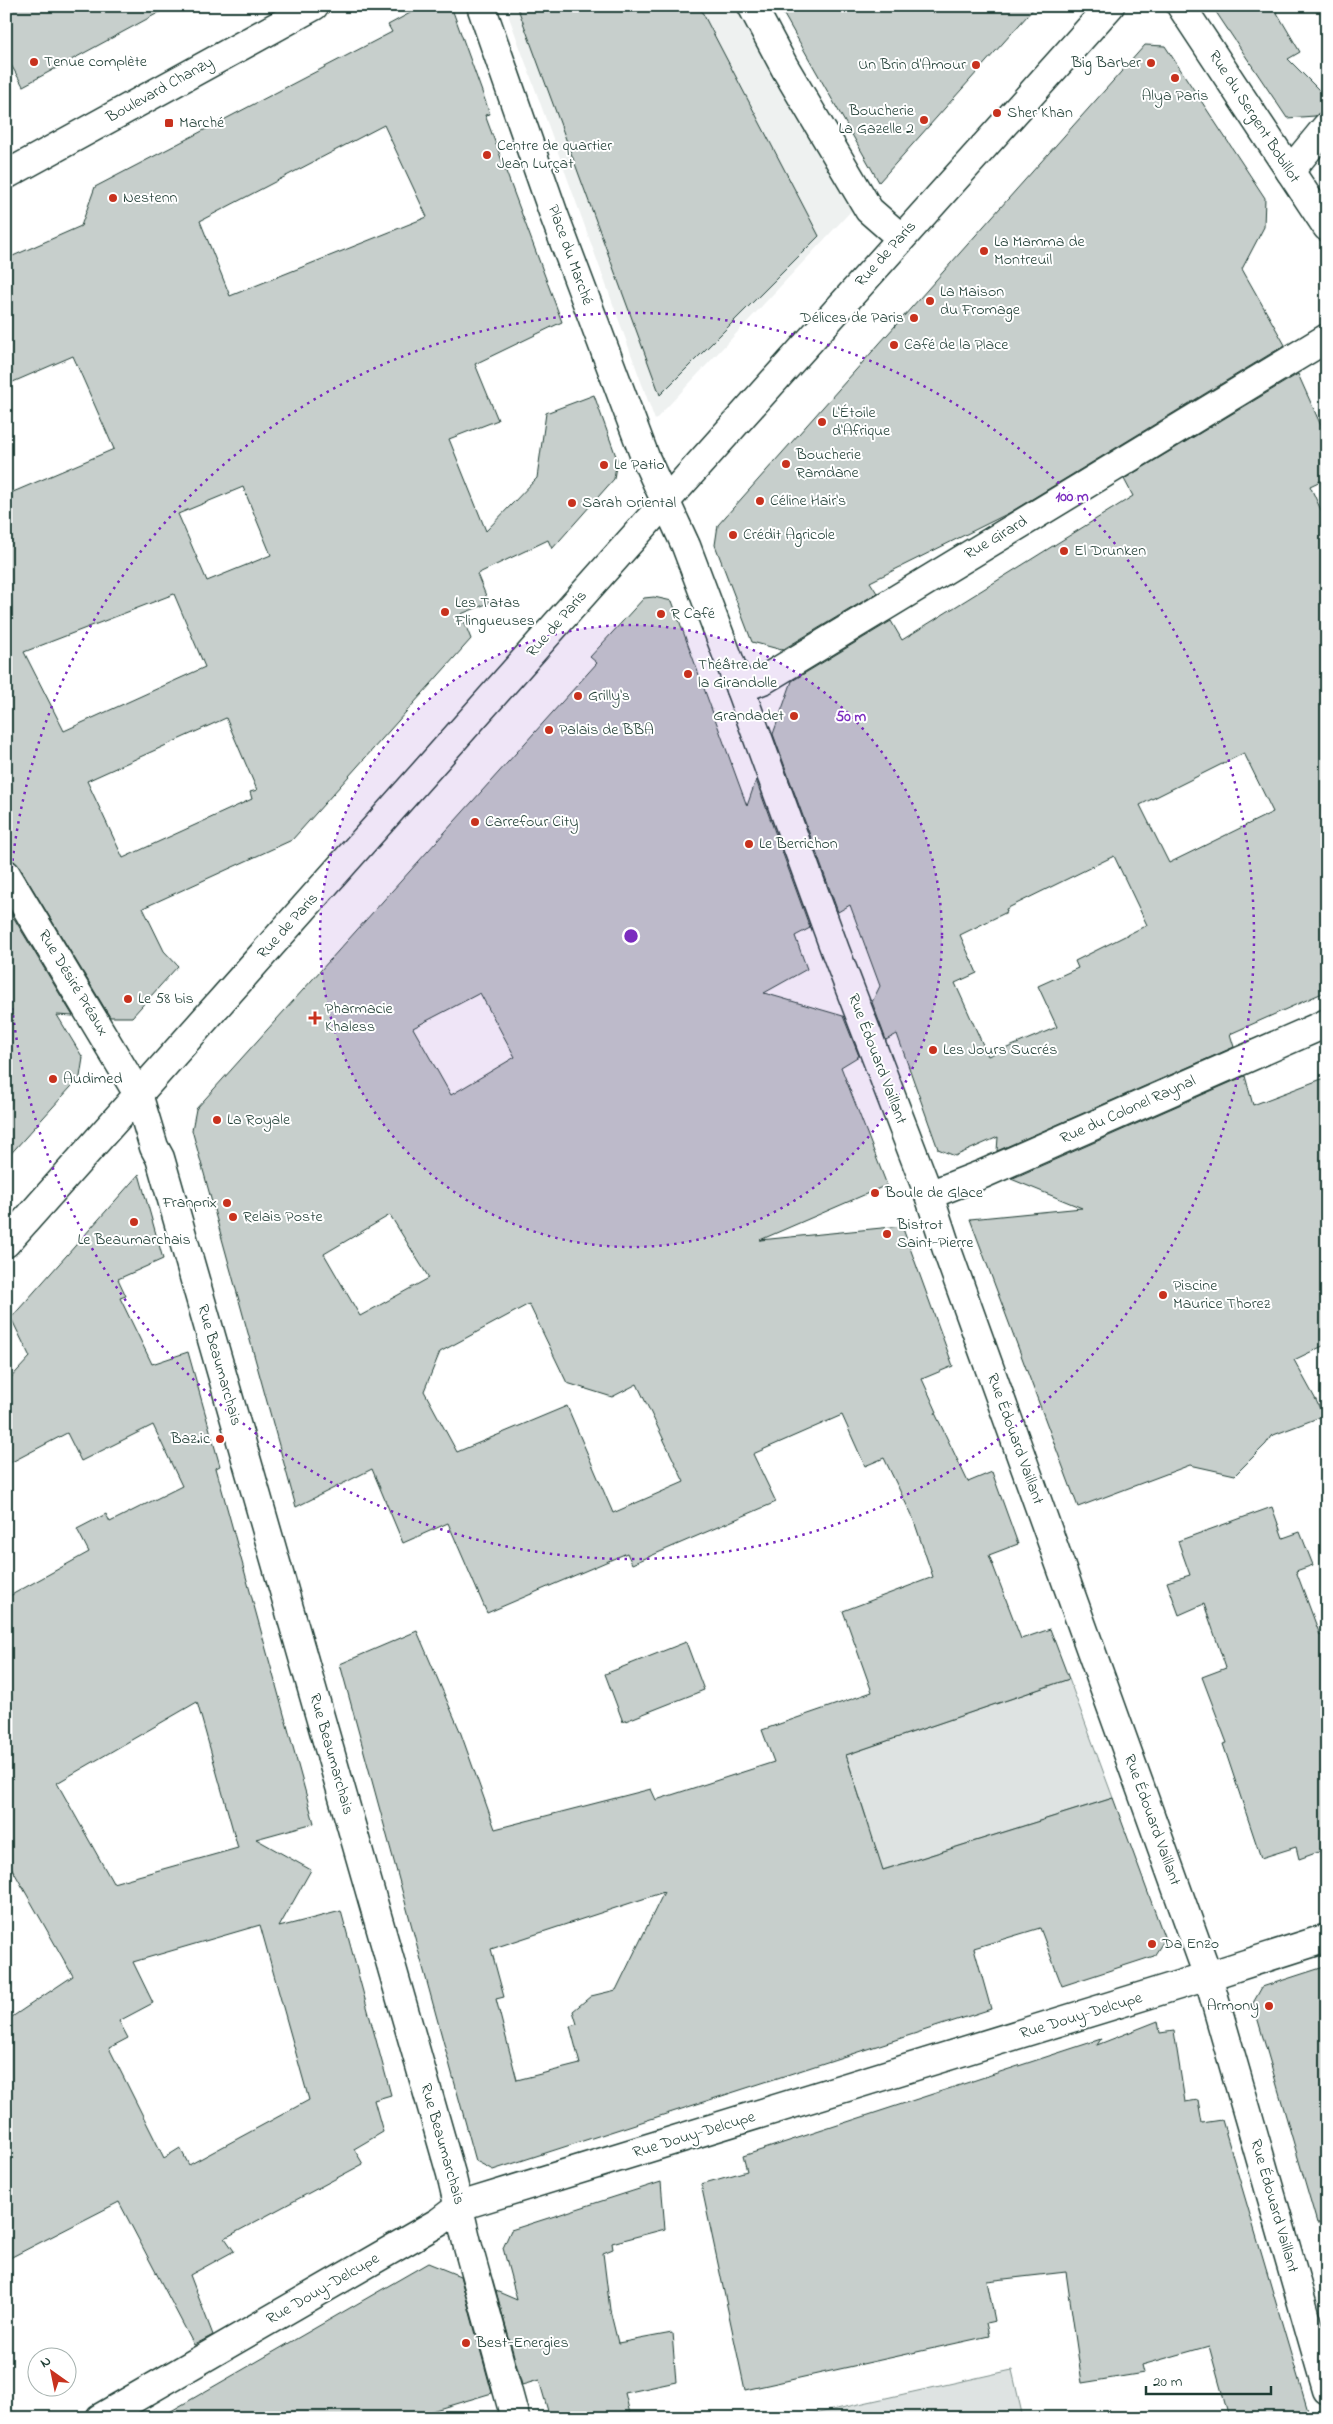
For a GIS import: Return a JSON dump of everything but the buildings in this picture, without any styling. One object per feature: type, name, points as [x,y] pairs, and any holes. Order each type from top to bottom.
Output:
[{"type":"street","name":"Boulevard Chanzy","points":[[6,175],[314,6]]},
{"type":"street","name":"Place du Marché","points":[[481,6],[558,224],[645,457],[666,501]]},
{"type":"street","points":[[752,6],[785,68],[869,210],[901,238]]},
{"type":"street","name":"Rue de Paris","points":[[6,1243],[666,501],[1110,6]]},
{"type":"street","name":"Rue du Sergent Bobillot","points":[[1182,6],[1327,227]]},
{"type":"street","points":[[1290,171],[1327,126]]},
{"type":"street","name":"Rue Girard","points":[[740,689],[765,679],[1327,338]]},
{"type":"street","name":"Rue Édouard Vaillant","points":[[666,501],[686,546],[835,950],[929,1195],[1208,1976],[1327,2390]]},
{"type":"street","name":"Rue Désiré Préaux","points":[[6,874],[138,1094]]},
{"type":"street","name":"Rue du Colonel Raynal","points":[[929,1195],[983,1174],[1327,1023]]},
{"type":"street","name":"Rue Beaumarchais","points":[[138,1094],[154,1147],[160,1158],[460,2206],[468,2247],[515,2418]]},
{"type":"street","name":"Rue Douy-Delcupe","points":[[100,2418],[439,2222],[460,2206],[1327,1938]]},
{"type":"shaded area","points":[[505,6],[737,6],[852,210],[655,420]]},
{"type":"shaded area","points":[[1069,1679],[1113,1798],[838,1884],[796,1850],[869,1826],[846,1755]]},
{"type":"shaded area","points":[[1012,2370],[1023,2418],[796,2418]]},
{"type":"place","name":"Tenue complète","points":[[34,62]]},
{"type":"place","name":"Big Barber","points":[[1151,63]]},
{"type":"place","name":"Un Brin d'Amour","points":[[976,65]]},
{"type":"place","name":"Alya Paris","points":[[1175,78]]},
{"type":"place","name":"Sher Khan","points":[[997,113]]},
{"type":"place","name":"Boucherie La Gazelle 2","points":[[924,120]]},
{"type":"place","name":"Marché","points":[[169,123]]},
{"type":"place","name":"Centre de quartier Jean Lurçat","points":[[487,155]]},
{"type":"place","name":"Nestenn","points":[[113,198]]},
{"type":"place","name":"La Mamma de Montreuil","points":[[984,251]]},
{"type":"place","name":"La Maison du Fromage","points":[[930,301]]},
{"type":"place","name":"Délices de Paris","points":[[914,318]]},
{"type":"place","name":"Café de la Place","points":[[894,345]]},
{"type":"place","name":"L'Étoile d'Afrique","points":[[822,422]]},
{"type":"place","name":"Boucherie Ramdane","points":[[786,464]]},
{"type":"place","name":"Le Patio","points":[[604,465]]},
{"type":"place","name":"Céline Hair's","points":[[760,501]]},
{"type":"place","name":"Sarah Oriental","points":[[572,503]]},
{"type":"place","name":"Crédit Agricole","points":[[733,535]]},
{"type":"place","name":"El Drunken","points":[[1064,551]]},
{"type":"place","name":"Les Tatas Flingueuses","points":[[445,612]]},
{"type":"place","name":"R Café","points":[[661,614]]},
{"type":"place","name":"Théâtre de la Girandolle","points":[[688,674]]},
{"type":"place","name":"Grilly's","points":[[578,696]]},
{"type":"place","name":"Grandadet","points":[[794,716]]},
{"type":"place","name":"Palais de BBA","points":[[549,730]]},
{"type":"place","name":"Carrefour City","points":[[475,822]]},
{"type":"place","name":"Le Berrichon","points":[[749,844]]},
{"type":"place","name":"Le 58 bis","points":[[128,999]]},
{"type":"place","name":"Pharmacie Khaless","points":[[315,1018]]},
{"type":"place","name":"Les Jours Sucrés","points":[[933,1050]]},
{"type":"place","name":"Audimed","points":[[53,1079]]},
{"type":"place","name":"La Royale","points":[[217,1120]]},
{"type":"place","name":"Boule de Glace","points":[[875,1193]]},
{"type":"place","name":"Franprix","points":[[227,1203]]},
{"type":"place","name":"Relais Poste","points":[[233,1217]]},
{"type":"place","name":"Le Beaumarchais","points":[[134,1222]]},
{"type":"place","name":"Bistrot Saint-Pierre","points":[[887,1234]]},
{"type":"place","name":"Piscine Maurice Thorez","points":[[1163,1295]]},
{"type":"place","name":"Baz.ic","points":[[220,1439]]},
{"type":"place","name":"Da Enzo","points":[[1152,1944]]},
{"type":"place","name":"Armony","points":[[1269,2006]]},
{"type":"place","name":"Best-Energies","points":[[466,2343]]}]
